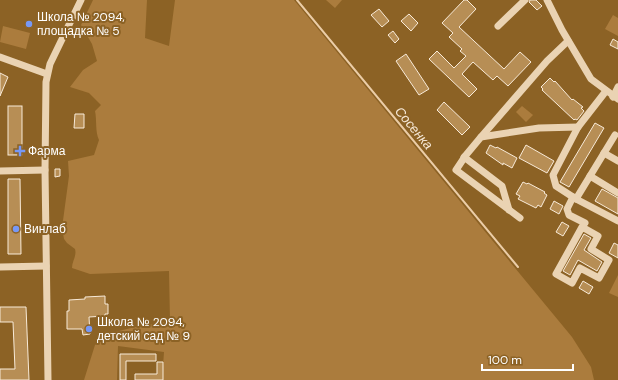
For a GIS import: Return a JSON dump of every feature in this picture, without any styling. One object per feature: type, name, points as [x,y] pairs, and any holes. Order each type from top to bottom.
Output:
[{"type":"street","points":[[48,380],[45,170],[46,82],[50,64],[81,0]]},
{"type":"street","points":[[498,26],[525,0]]},
{"type":"street","points":[[546,0],[568,41],[591,78],[615,98],[618,87]]},
{"type":"street","points":[[520,218],[456,170],[464,157],[481,137],[547,61],[568,41]]},
{"type":"street","points":[[0,57],[47,74]]},
{"type":"street","points":[[606,91],[578,127],[553,175],[556,186],[574,198],[618,221]]},
{"type":"street","points":[[481,137],[539,128],[578,127]]},
{"type":"street","points":[[582,227],[598,236],[591,249],[609,260],[599,278],[580,268],[572,283],[556,274],[582,227],[585,223],[569,214],[567,209],[590,176],[615,135]]},
{"type":"street","points":[[604,153],[618,161]]},
{"type":"street","points":[[464,157],[502,186],[509,210]]},
{"type":"street","points":[[0,171],[45,170]]},
{"type":"street","points":[[590,176],[618,192]]},
{"type":"street","points":[[0,267],[46,266]]},
{"type":"shaded area","points":[[93,0],[147,0],[145,38],[169,46],[175,0],[294,0],[572,337],[591,367],[594,380],[162,380],[164,352],[118,346],[117,380],[84,380],[95,345],[107,334],[170,321],[169,271],[90,274],[72,268],[75,249],[64,239],[62,228],[69,176],[68,161],[94,155],[99,140],[95,111],[101,105],[89,93],[70,87],[83,70],[97,61],[92,44],[81,25]]},
{"type":"shaded area","points":[[326,0],[342,0],[335,8]]},
{"type":"shaded area","points":[[613,15],[618,18],[618,36],[605,29]]},
{"type":"shaded area","points":[[3,26],[30,33],[26,49],[0,42]]},
{"type":"shaded area","points":[[522,106],[533,115],[526,122],[516,112]]},
{"type":"shaded area","points":[[618,275],[618,297],[609,293]]},
{"type":"building","points":[[464,0],[467,0],[476,9],[459,27],[504,69],[520,52],[531,62],[508,86],[497,76],[493,80],[473,62],[462,74],[477,89],[469,97],[429,59],[437,51],[454,68],[466,56],[460,51],[462,49],[449,37],[453,33],[442,23]]},
{"type":"building","points":[[530,0],[536,0],[542,6],[537,10],[529,2]]},
{"type":"building","points":[[379,9],[389,21],[382,27],[371,15]]},
{"type":"building","points":[[409,14],[418,23],[411,31],[401,21]]},
{"type":"building","points":[[393,31],[399,39],[395,43],[388,35]]},
{"type":"building","points":[[613,39],[618,42],[618,49],[610,45]]},
{"type":"building","points":[[406,54],[429,89],[419,95],[396,61]]},
{"type":"building","points":[[0,73],[8,77],[0,96]]},
{"type":"building","points":[[550,78],[554,82],[555,81],[572,100],[573,99],[583,107],[581,108],[584,111],[577,120],[574,120],[542,90],[543,89],[541,87]]},
{"type":"building","points":[[444,102],[470,127],[462,135],[437,110]]},
{"type":"building","points":[[8,106],[22,106],[22,155],[8,155]]},
{"type":"building","points":[[75,114],[84,114],[84,128],[74,128]]},
{"type":"building","points":[[595,123],[604,128],[569,187],[560,182]]},
{"type":"building","points":[[490,145],[496,148],[497,147],[517,158],[512,168],[503,163],[503,165],[486,153]]},
{"type":"building","points":[[526,145],[554,161],[547,173],[519,158]]},
{"type":"building","points":[[55,169],[60,169],[60,176],[55,177]]},
{"type":"building","points":[[8,179],[20,179],[21,254],[8,254]]},
{"type":"building","points":[[523,182],[545,192],[544,193],[547,195],[541,207],[538,205],[536,208],[518,199],[520,196],[516,194]]},
{"type":"building","points":[[602,189],[618,198],[618,214],[595,201]]},
{"type":"building","points":[[554,201],[563,206],[559,214],[550,209]]},
{"type":"building","points":[[562,222],[569,226],[563,236],[556,232]]},
{"type":"building","points":[[584,234],[591,238],[584,250],[602,262],[597,271],[578,260],[570,275],[563,271]]},
{"type":"building","points":[[614,243],[618,245],[618,258],[609,253]]},
{"type":"building","points":[[583,281],[593,287],[589,294],[579,288]]},
{"type":"building","points":[[105,296],[105,304],[108,304],[108,314],[105,314],[105,316],[89,317],[90,334],[83,335],[82,329],[67,329],[67,311],[69,311],[69,300],[85,299],[85,297]]},
{"type":"building","points":[[0,307],[26,307],[29,380],[0,380],[0,369],[15,369],[13,322],[0,322]]},
{"type":"building","points":[[120,354],[156,354],[156,361],[126,361],[126,380],[120,380]]},
{"type":"building","points":[[157,362],[163,362],[163,380],[135,380],[135,374],[157,374]]},
{"type":"waterway","name":"Сосенка","points":[[297,0],[518,267]]},
{"type":"place","name":"Школа № 2094, площадка № 5","points":[[29,24]]},
{"type":"place","name":"Фарма","points":[[20,151]]},
{"type":"place","name":"Винлаб","points":[[16,229]]},
{"type":"place","name":"Школа № 2094, детский сад № 9","points":[[89,329]]}]
